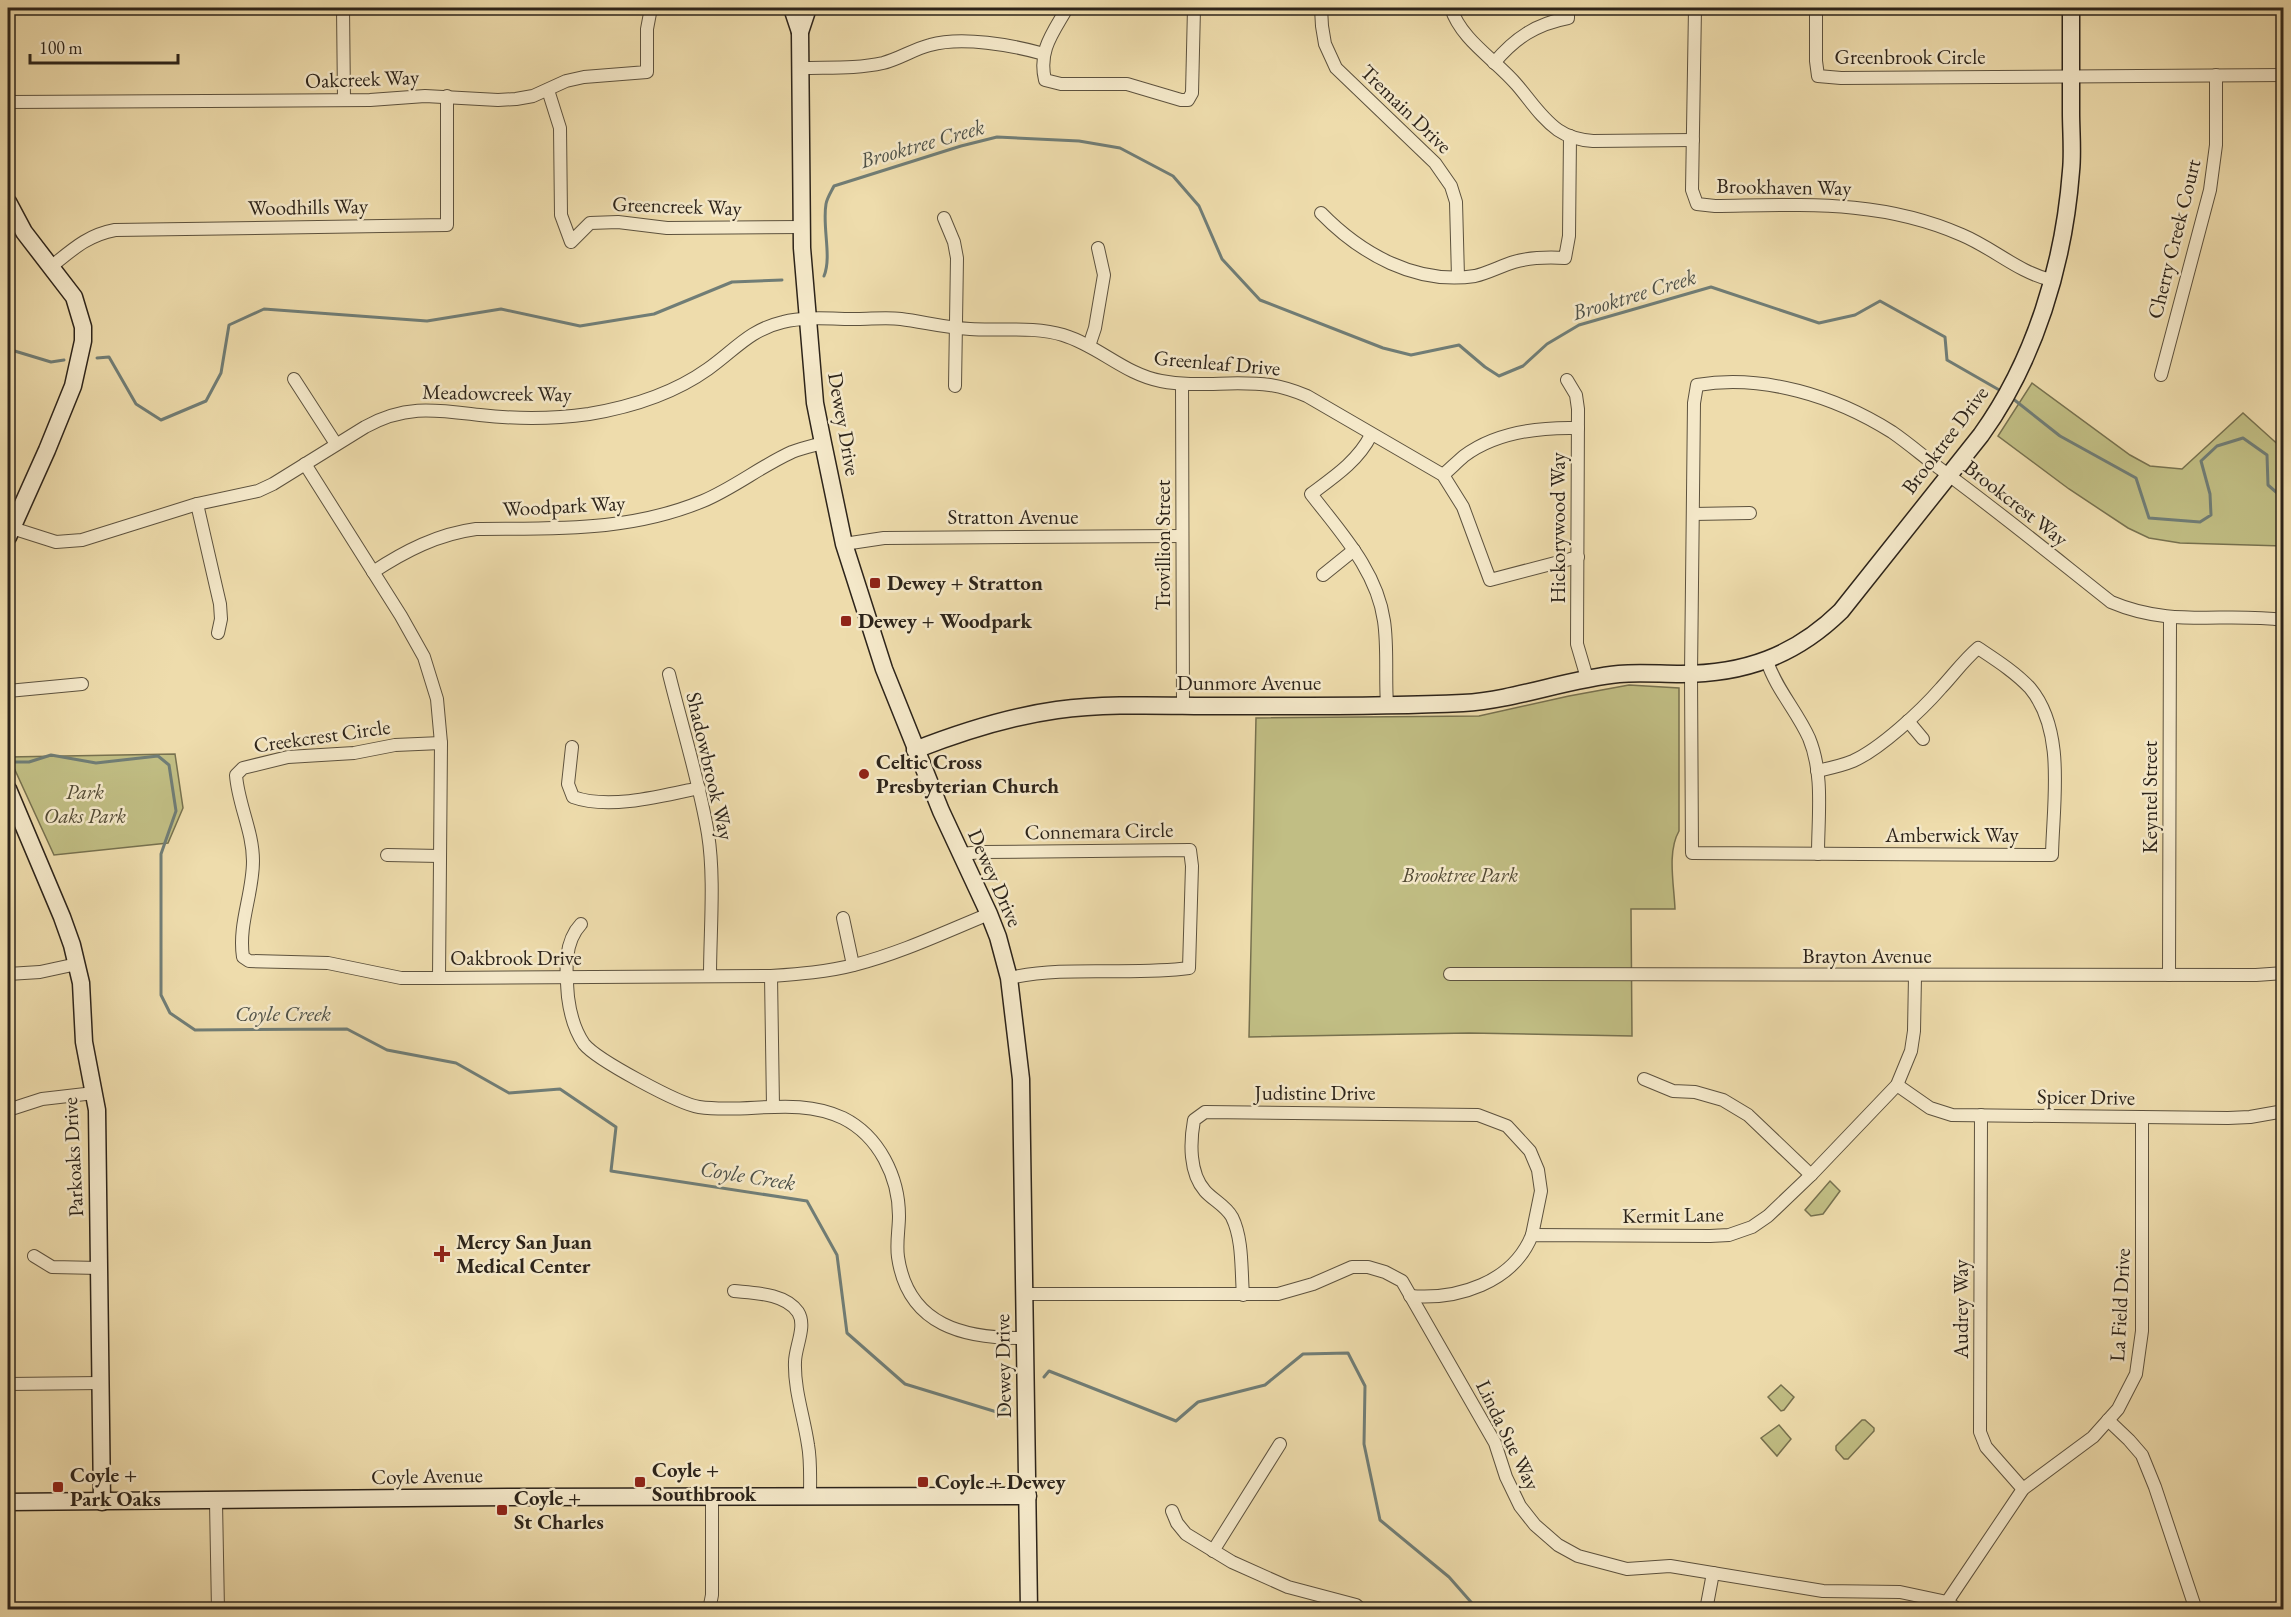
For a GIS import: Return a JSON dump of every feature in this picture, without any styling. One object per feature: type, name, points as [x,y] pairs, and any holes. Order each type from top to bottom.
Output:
[{"type":"street","points":[[343,8],[344,100]]},
{"type":"street","name":"Oakcreek Way","points":[[8,102],[344,100],[447,96],[516,99],[584,77],[647,72],[651,8]]},
{"type":"street","points":[[792,8],[800,32]]},
{"type":"street","name":"Dewey Drive","points":[[808,8],[800,32],[802,227],[815,403],[823,443],[844,544],[884,669],[915,750],[989,914],[1009,978],[1021,1079],[1029,1610]]},
{"type":"street","points":[[1067,8],[1044,54],[1042,65],[1045,80],[1061,84],[1127,84],[1174,99],[1188,99],[1192,93],[1194,8]]},
{"type":"street","name":"Tremain Drive","points":[[1321,8],[1325,44],[1336,68],[1435,163],[1451,186],[1456,202],[1458,277]]},
{"type":"street","points":[[1451,8],[1466,33],[1516,83],[1550,123],[1569,136],[1593,141],[1693,140]]},
{"type":"street","points":[[1494,63],[1524,33],[1568,18],[1568,8]]},
{"type":"street","name":"Brookhaven Way","points":[[1695,8],[1692,190],[1697,204],[1848,206],[1891,211],[1963,235],[2019,268],[2051,280]]},
{"type":"street","name":"Greenbrook Circle","points":[[1816,8],[1815,61],[1818,76],[1841,78],[2071,76]]},
{"type":"street","name":"Brooktree Drive","points":[[1587,678],[1619,674],[1718,672],[1767,661],[1803,642],[1841,611],[1950,476],[1998,411],[2015,381],[2035,334],[2064,231],[2071,170],[2071,8]]},
{"type":"street","points":[[800,68],[858,67],[883,63],[931,44],[951,42],[1002,43],[1044,54]]},
{"type":"street","name":"Cherry Creek Court","points":[[2161,375],[2210,190],[2216,145],[2216,75]]},
{"type":"street","points":[[2071,76],[2283,75]]},
{"type":"street","name":"Greencreek Way","points":[[548,90],[560,128],[561,215],[571,242],[590,223],[618,222],[667,228],[802,227]]},
{"type":"street","name":"Woodhills Way","points":[[52,266],[86,239],[99,233],[115,230],[447,225],[447,96]]},
{"type":"street","points":[[1321,213],[1335,227],[1370,252],[1403,269],[1438,277],[1476,276],[1527,259],[1565,258],[1569,236],[1569,136]]},
{"type":"street","points":[[8,202],[12,223],[52,266],[74,297],[80,312],[83,334],[82,354],[73,386],[10,533]]},
{"type":"street","points":[[944,218],[954,242],[957,258],[955,386]]},
{"type":"street","points":[[1089,346],[1095,328],[1104,275],[1098,248]]},
{"type":"street","name":"Greenleaf Drive","points":[[808,320],[899,319],[957,328],[1053,332],[1076,339],[1132,373],[1146,378],[1182,384],[1268,384],[1284,388],[1307,396],[1443,475],[1463,507],[1490,580],[1578,557]]},
{"type":"street","name":"Meadowcreek Way","points":[[10,533],[69,542],[197,504],[258,491],[379,419],[418,410],[435,409],[481,415],[562,417],[628,406],[687,382],[708,369],[735,345],[761,328],[786,321],[808,320]]},
{"type":"street","points":[[294,379],[336,444]]},
{"type":"street","name":"Hickorywood Way","points":[[1567,380],[1578,402],[1577,644],[1587,678]]},
{"type":"street","name":"Brookcrest Way","points":[[1693,513],[1694,403],[1697,385],[1724,381],[1779,387],[1822,398],[1853,411],[1892,432],[2111,602],[2132,612],[2170,618],[2283,620]]},
{"type":"street","name":"Trovillion Street","points":[[1182,384],[1183,706]]},
{"type":"street","points":[[1443,475],[1466,455],[1508,435],[1539,429],[1578,428]]},
{"type":"street","points":[[1371,435],[1358,455],[1346,467],[1311,494],[1354,550],[1374,584],[1384,619],[1387,704]]},
{"type":"street","name":"Woodpark Way","points":[[373,572],[424,543],[459,532],[477,529],[597,527],[671,513],[718,494],[791,453],[823,443]]},
{"type":"street","name":"Oakbrook Drive","points":[[305,464],[401,616],[424,657],[437,699],[441,743],[439,978],[771,976],[810,973],[853,965],[911,948],[989,914]]},
{"type":"street","points":[[197,504],[220,604],[221,619],[218,633]]},
{"type":"street","points":[[1691,674],[1693,513],[1750,513]]},
{"type":"street","name":"Stratton Avenue","points":[[844,544],[884,538],[1182,536]]},
{"type":"street","points":[[1323,575],[1354,550]]},
{"type":"street","name":"Keyntel Street","points":[[2169,975],[2170,618]]},
{"type":"street","name":"Amberwick Way","points":[[1691,674],[1692,852],[2052,855],[2054,763],[2051,727],[2046,712],[2028,687],[1978,648],[1961,663],[1941,688],[1908,721],[1855,760],[1839,767],[1817,771]]},
{"type":"street","points":[[1767,661],[1778,689],[1809,737],[1817,771],[1818,854]]},
{"type":"street","name":"Shadowbrook Way","points":[[669,674],[699,788],[710,856],[710,976]]},
{"type":"street","name":"Dunmore Avenue","points":[[915,750],[986,724],[1057,710],[1094,706],[1479,702],[1587,678]]},
{"type":"street","points":[[8,691],[82,684]]},
{"type":"street","points":[[1908,721],[1923,739]]},
{"type":"street","name":"Creekcrest Circle","points":[[439,978],[400,978],[328,963],[249,961],[243,957],[242,928],[253,859],[248,825],[236,775],[243,768],[288,757],[354,753],[395,745],[441,743]]},
{"type":"street","points":[[572,747],[568,784],[573,796],[579,799],[611,801],[634,799],[699,788]]},
{"type":"street","name":"Parkoaks Drive","points":[[8,789],[62,917],[81,983],[84,1042],[94,1093],[98,1134],[102,1502]]},
{"type":"street","name":"Connemara Circle","points":[[961,854],[993,851],[1190,850],[1192,866],[1189,968],[1169,971],[1059,971],[1009,978]]},
{"type":"street","points":[[387,855],[440,856]]},
{"type":"street","points":[[843,918],[853,965]]},
{"type":"street","points":[[581,924],[569,943],[567,977],[569,1008],[585,1046],[683,1104],[714,1108],[807,1107],[825,1111],[856,1126],[884,1158],[895,1185],[899,1213],[897,1254],[900,1271],[922,1308],[940,1322],[963,1333],[994,1339],[1025,1338]]},
{"type":"street","points":[[8,974],[40,972],[77,964]]},
{"type":"street","name":"Brayton Avenue","points":[[1450,974],[1915,976],[2283,973]]},
{"type":"street","points":[[771,976],[773,1106]]},
{"type":"street","name":"Kermit Lane","points":[[1532,1235],[1729,1235],[1752,1227],[1768,1216],[1811,1175],[1897,1085],[1911,1051],[1914,1031],[1915,976]]},
{"type":"street","points":[[1644,1079],[1673,1091],[1695,1092],[1723,1100],[1748,1115],[1811,1175]]},
{"type":"street","name":"Spicer Drive","points":[[1897,1085],[1930,1108],[1952,1115],[2228,1118],[2283,1111]]},
{"type":"street","points":[[8,1110],[42,1099],[94,1093]]},
{"type":"street","name":"Judistine Drive","points":[[1243,1295],[1238,1230],[1231,1214],[1204,1190],[1193,1163],[1194,1120],[1205,1112],[1478,1115],[1508,1126],[1530,1151],[1538,1170],[1540,1191],[1532,1235]]},
{"type":"street","name":"Audrey Way","points":[[1981,1115],[1980,1432],[1986,1447],[2023,1489]]},
{"type":"street","name":"La Field Drive","points":[[1947,1602],[2023,1489],[2094,1437],[2118,1409],[2136,1374],[2142,1331],[2142,1117]]},
{"type":"street","points":[[1410,1296],[1454,1295],[1485,1283],[1499,1275],[1518,1258],[1532,1235]]},
{"type":"street","points":[[34,1256],[52,1267],[99,1268]]},
{"type":"street","name":"Linda Sue Way","points":[[1025,1294],[1278,1294],[1297,1289],[1352,1267],[1368,1267],[1385,1272],[1402,1281],[1495,1443],[1506,1477],[1520,1506],[1535,1525],[1558,1545],[1578,1556],[1627,1569],[1670,1566],[1823,1591],[1900,1592],[1947,1602],[1959,1610]]},
{"type":"street","points":[[734,1291],[777,1298],[792,1306],[799,1313],[802,1321],[795,1360],[795,1374],[809,1449],[810,1496]]},
{"type":"street","points":[[8,1384],[101,1383]]},
{"type":"street","points":[[2108,1420],[2142,1455],[2196,1610]]},
{"type":"street","points":[[1213,1551],[1280,1444]]},
{"type":"street","points":[[709,1610],[712,1595],[712,1496]]},
{"type":"street","name":"Coyle Avenue","points":[[8,1502],[712,1496],[1028,1496]]},
{"type":"street","points":[[216,1502],[218,1610]]},
{"type":"street","points":[[1172,1511],[1177,1523],[1186,1534],[1232,1562],[1287,1587],[1356,1605],[1362,1610]]},
{"type":"street","points":[[1706,1610],[1713,1573]]},
{"type":"green space","points":[[2032,383],[2130,455],[2150,466],[2182,469],[2243,413],[2283,449],[2283,546],[2180,543],[2149,538],[2128,528],[2069,489],[1998,436]]},
{"type":"green space","name":"Brooktree Park","points":[[1629,685],[1679,688],[1679,831],[1675,839],[1672,858],[1675,909],[1631,909],[1632,1036],[1469,1033],[1249,1037],[1256,718],[1479,716]]},
{"type":"green space","name":"Park Oaks Park","points":[[175,754],[183,808],[168,843],[54,855],[9,757]]},
{"type":"green space","points":[[1830,1181],[1840,1191],[1823,1214],[1811,1216],[1805,1210]]},
{"type":"green space","points":[[1781,1385],[1794,1397],[1781,1411],[1768,1397]]},
{"type":"green space","points":[[1862,1420],[1874,1428],[1874,1431],[1848,1459],[1844,1459],[1836,1450],[1836,1446]]},
{"type":"green space","points":[[1779,1425],[1791,1439],[1777,1456],[1761,1438]]},
{"type":"waterway","name":"Brooktree Creek","points":[[824,276],[827,260],[825,213],[828,197],[834,186],[997,137],[1079,141],[1120,148],[1173,176],[1199,206],[1222,259],[1260,300],[1383,348],[1411,355],[1459,345],[1499,376],[1523,366],[1547,344],[1579,325],[1711,287],[1819,323],[1855,315],[1880,301],[1945,337],[1947,360],[2001,391]]},
{"type":"waterway","points":[[97,358],[109,357],[136,404],[161,420],[206,401],[221,373],[229,325],[264,309],[427,321],[501,309],[580,326],[654,314],[732,282],[782,280]]},
{"type":"waterway","points":[[8,349],[51,362],[64,360]]},
{"type":"waterway","name":"Brooktree Creek","points":[[2012,398],[2060,436],[2136,478],[2149,518],[2200,522],[2211,515],[2210,494],[2201,461],[2217,446],[2243,438],[2267,455],[2268,485],[2284,499]]},
{"type":"waterway","name":"Coyle Creek","points":[[12,762],[29,762],[51,755],[96,763],[158,756],[169,765],[176,811],[161,854],[161,995],[170,1013],[195,1030],[347,1029],[387,1050],[456,1063],[509,1093],[560,1089],[616,1127],[611,1171],[807,1201],[837,1255],[847,1333],[905,1384],[1000,1413],[1009,1405]]},
{"type":"waterway","name":"Coyle Creek","points":[[1044,1377],[1049,1371],[1176,1421],[1198,1402],[1265,1385],[1303,1354],[1348,1353],[1365,1386],[1364,1444],[1380,1520],[1449,1577],[1478,1610]]},
{"type":"place","name":"Dewey + Stratton","points":[[875,583]]},
{"type":"place","name":"Dewey + Woodpark","points":[[846,621]]},
{"type":"place","name":"Celtic Cross Presbyterian Church","points":[[864,774]]},
{"type":"place","name":"Mercy San Juan Medical Center","points":[[442,1254]]},
{"type":"place","name":"Coyle + Southbrook","points":[[640,1482]]},
{"type":"place","name":"Coyle + Dewey","points":[[923,1482]]},
{"type":"place","name":"Coyle + Park Oaks","points":[[58,1487]]},
{"type":"place","name":"Coyle + St Charles","points":[[502,1510]]}]
